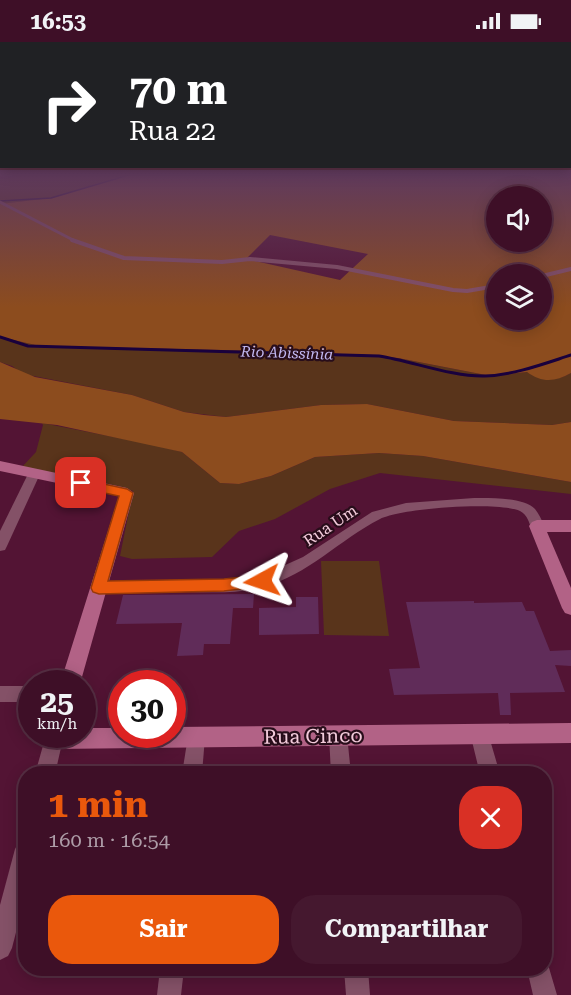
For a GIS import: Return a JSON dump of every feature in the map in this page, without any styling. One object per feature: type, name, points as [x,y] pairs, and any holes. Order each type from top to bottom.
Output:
[{"type":"street","points":[[0,466],[127,493],[74,670]]},
{"type":"street","points":[[0,546],[34,474]]},
{"type":"street","name":"Rua Um","points":[[99,588],[224,585],[262,581],[301,566],[378,515],[397,508],[420,504],[509,504],[525,508],[533,515],[537,526]]},
{"type":"street","points":[[571,526],[537,526],[571,608]]},
{"type":"street","points":[[0,694],[18,694]]},
{"type":"street","points":[[479,733],[488,766]]},
{"type":"street","name":"Rua Cinco","points":[[96,737],[571,733]]},
{"type":"street","points":[[338,735],[340,766]]},
{"type":"street","points":[[193,766],[196,737]]},
{"type":"street","points":[[47,766],[52,748]]},
{"type":"street","points":[[0,948],[18,879]]},
{"type":"street","points":[[169,995],[171,976]]},
{"type":"street","points":[[357,976],[358,995]]},
{"type":"street","points":[[541,976],[545,995]]},
{"type":"lane","points":[[31,218],[78,243],[124,258],[222,262],[250,259],[337,267],[460,290],[486,287]]},
{"type":"lane","points":[[552,274],[571,270]]},
{"type":"shaded area","points":[[0,218],[486,218],[486,252],[552,252],[552,218],[571,218],[571,373],[559,378],[543,380],[527,372],[491,376],[398,358],[312,352],[40,346],[0,337]],"holes":[[[270,235],[368,254],[340,280],[246,259]]]},
{"type":"shaded area","points":[[0,337],[40,346],[312,352],[398,358],[491,376],[527,372],[549,379],[571,373],[571,422],[552,425],[454,421],[367,404],[321,405],[226,417],[184,412],[132,395],[23,374],[12,366],[0,362]]},
{"type":"shaded area","points":[[0,362],[35,377],[132,395],[184,412],[204,415],[226,417],[321,405],[367,404],[454,421],[552,425],[571,422],[571,482],[423,456],[379,453],[315,457],[271,476],[239,484],[220,483],[182,452],[57,425],[0,419]]},
{"type":"shaded area","points":[[42,423],[182,452],[220,483],[239,484],[271,476],[315,457],[379,453],[423,456],[571,482],[571,494],[380,473],[330,489],[275,519],[239,531],[212,557],[132,559],[120,556],[133,491],[22,467],[36,452]]},
{"type":"shaded area","points":[[321,561],[379,561],[389,636],[324,635]]},
{"type":"building","points":[[254,594],[253,608],[233,608],[230,644],[204,644],[203,655],[177,656],[182,623],[116,624],[123,595]]},
{"type":"building","points":[[296,597],[318,597],[319,634],[259,635],[259,608],[296,607]]},
{"type":"building","points":[[474,601],[474,603],[522,602],[526,611],[534,611],[550,651],[571,650],[571,666],[555,665],[565,692],[510,693],[511,715],[500,715],[498,693],[394,695],[389,669],[420,668],[406,602]]},
{"type":"waterway","name":"Rio Abissínia","points":[[0,337],[28,346],[379,356],[472,376],[507,374],[571,355]]},
{"type":"route","points":[[81,483],[127,493],[99,588],[224,585],[262,581]]}]
